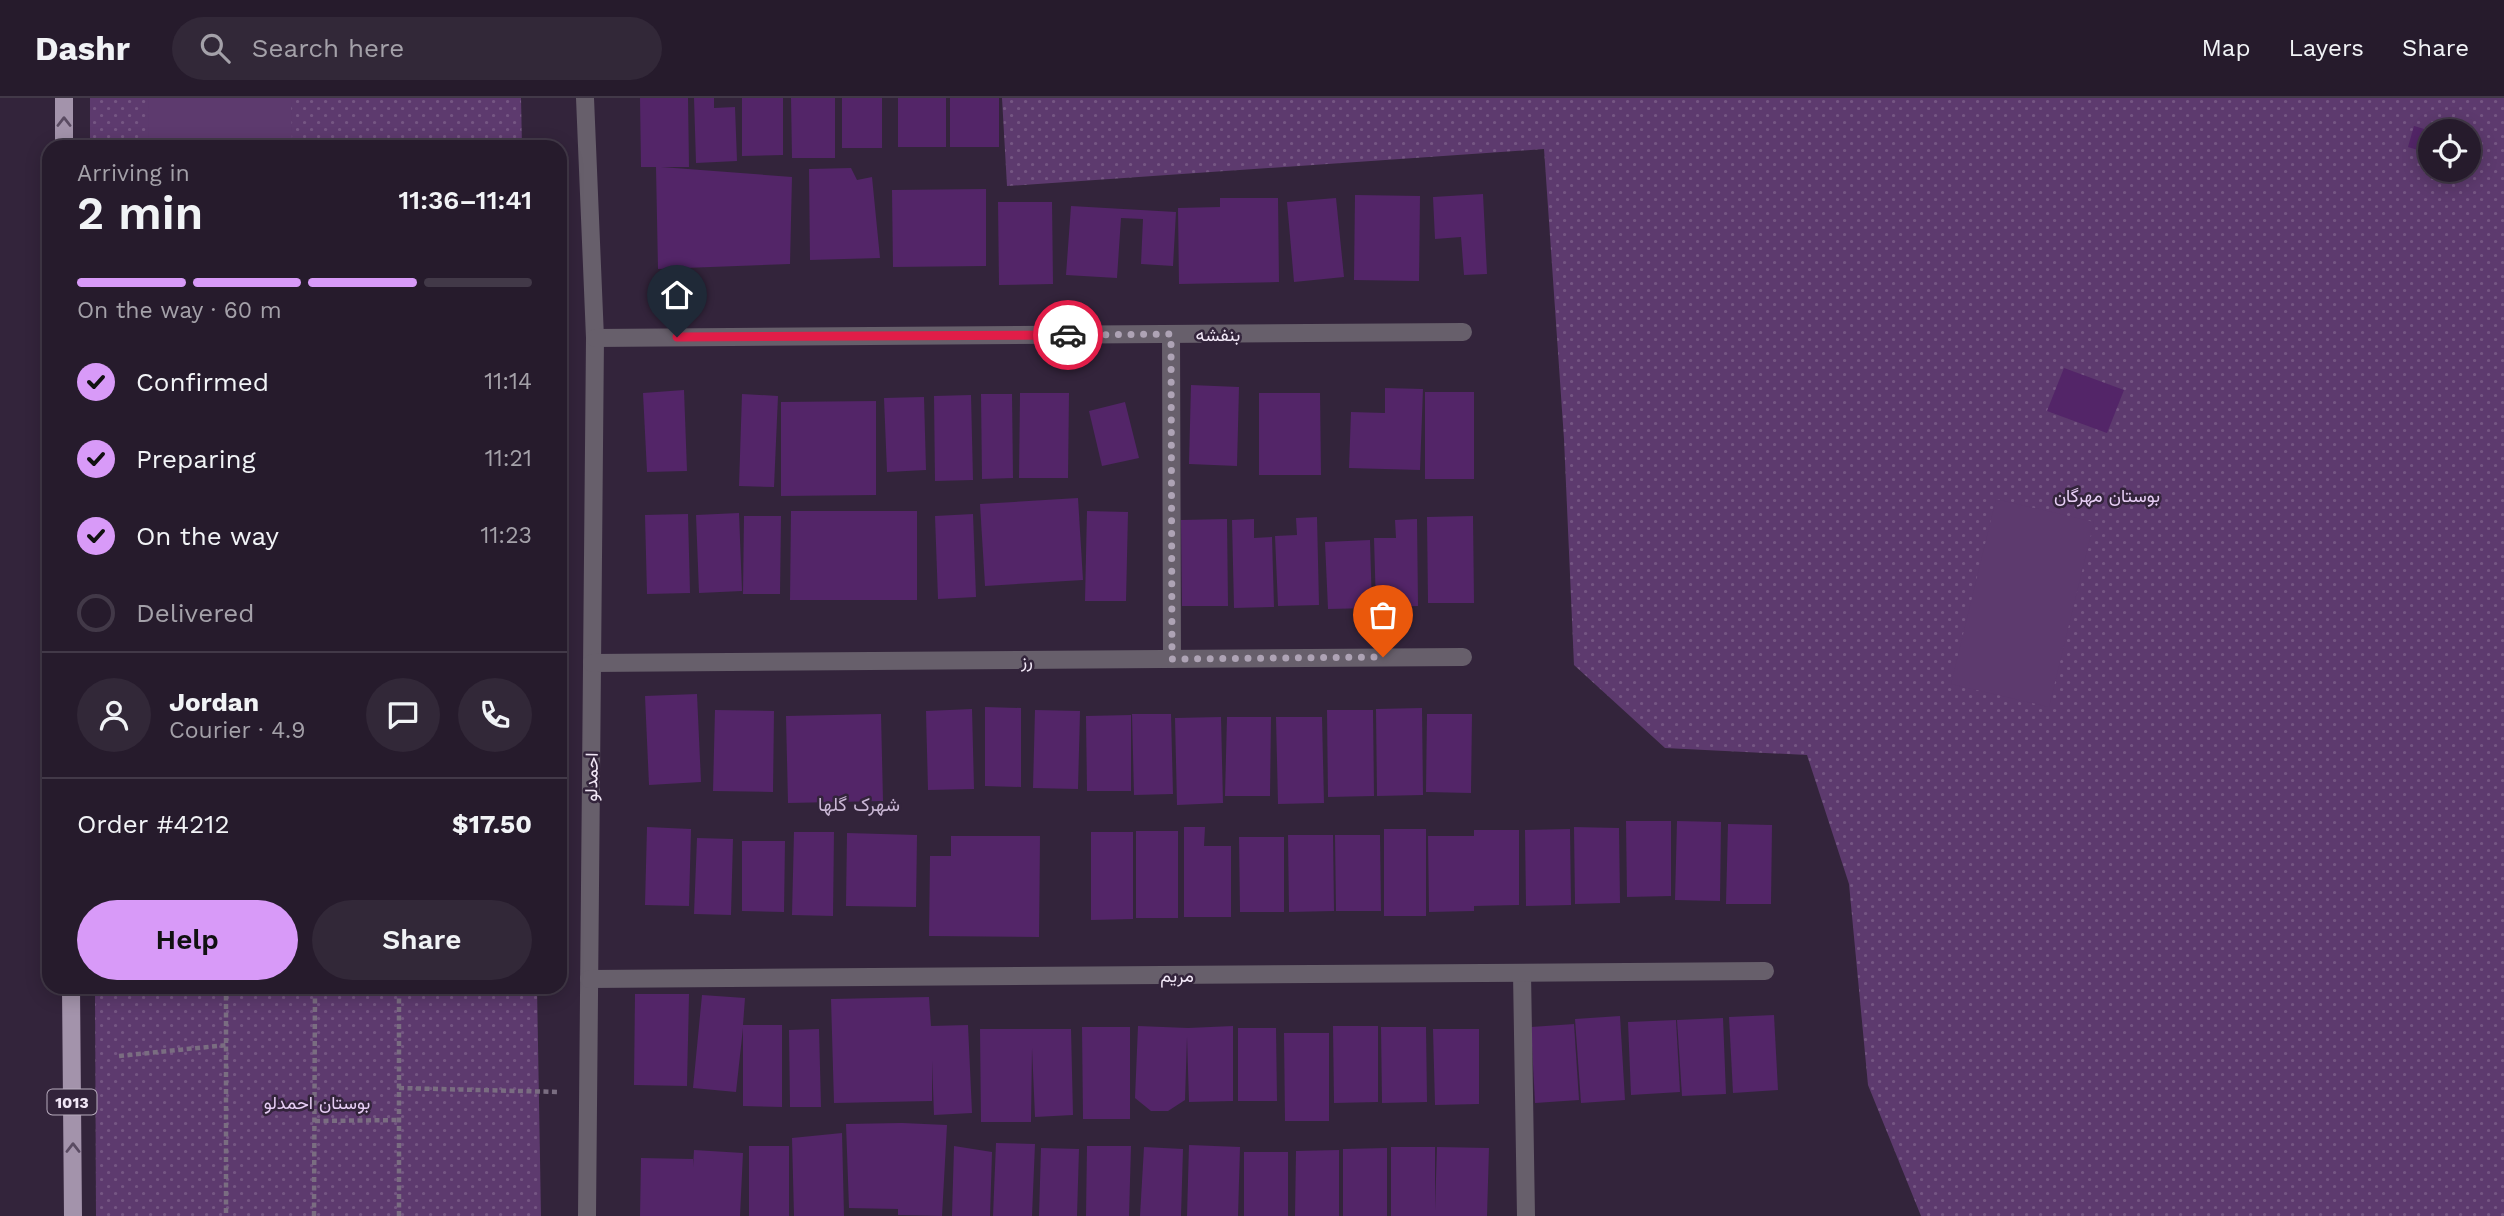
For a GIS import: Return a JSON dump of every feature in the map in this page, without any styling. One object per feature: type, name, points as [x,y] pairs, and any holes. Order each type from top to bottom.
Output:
[{"type":"main road","points":[[64,98],[64,140]]},
{"type":"main road","name":"1013","points":[[71,994],[73,1216]]},
{"type":"street","name":"احمدلو","points":[[585,98],[595,338],[587,1216]]},
{"type":"street","name":"بنفشه","points":[[595,338],[1463,332]]},
{"type":"street","points":[[1171,334],[1172,659]]},
{"type":"street","name":"رز","points":[[592,663],[1463,657]]},
{"type":"street","name":"مریم","points":[[589,979],[1765,971]]},
{"type":"street","points":[[1522,973],[1525,1216]]},
{"type":"path","points":[[226,994],[226,1216]]},
{"type":"path","points":[[314,1216],[316,994]]},
{"type":"path","points":[[399,1216],[400,994]]},
{"type":"path","points":[[119,1056],[227,1045]]},
{"type":"path","points":[[399,1088],[588,1093]]},
{"type":"path","points":[[315,1121],[399,1120]]},
{"type":"green space","points":[[90,98],[521,98],[522,140],[90,140]]},
{"type":"green space","points":[[148,98],[291,98],[292,140],[149,140]]},
{"type":"green space","name":"بوستان مهرگان","points":[[1002,98],[2504,98],[2504,1216],[1921,1216],[1868,1085],[1849,884],[1807,755],[1665,748],[1574,665],[1564,439],[1544,149],[1007,186]]},
{"type":"green space","points":[[1996,499],[2094,522],[2049,707],[1951,684]]},
{"type":"green space","name":"بوستان احمدلو","points":[[95,994],[537,994],[541,1216],[96,1216]]},
{"type":"building","points":[[640,98],[688,98],[689,167],[661,167],[792,177],[790,264],[658,269],[656,167],[641,167]]},
{"type":"building","points":[[694,98],[714,98],[714,108],[735,107],[737,161],[696,163]]},
{"type":"building","points":[[742,98],[783,98],[783,155],[742,156]]},
{"type":"building","points":[[791,98],[835,98],[835,158],[792,158]]},
{"type":"building","points":[[842,98],[882,98],[882,148],[842,148]]},
{"type":"building","points":[[898,98],[946,98],[946,147],[898,147]]},
{"type":"building","points":[[950,98],[999,98],[999,147],[950,147]]},
{"type":"building","points":[[2414,126],[2418,127],[2418,150],[2408,147]]},
{"type":"building","points":[[851,168],[857,180],[872,177],[880,258],[810,260],[809,169]]},
{"type":"building","points":[[986,189],[986,266],[893,267],[892,190]]},
{"type":"building","points":[[1483,194],[1487,274],[1464,275],[1461,237],[1435,239],[1433,197]]},
{"type":"building","points":[[1355,195],[1420,196],[1419,281],[1354,280]]},
{"type":"building","points":[[1220,198],[1278,198],[1279,282],[1179,284],[1178,208],[1220,207]]},
{"type":"building","points":[[1336,198],[1344,277],[1294,282],[1287,202]]},
{"type":"building","points":[[998,202],[1052,202],[1053,284],[999,285]]},
{"type":"building","points":[[1071,206],[1176,212],[1173,266],[1141,264],[1143,219],[1121,218],[1117,278],[1066,275]]},
{"type":"building","points":[[2064,368],[2124,390],[2107,433],[2047,411]]},
{"type":"building","points":[[1191,385],[1239,387],[1237,466],[1189,464]]},
{"type":"building","points":[[1385,388],[1423,389],[1420,470],[1349,468],[1351,412],[1385,413]]},
{"type":"building","points":[[684,390],[687,471],[647,472],[643,393]]},
{"type":"building","points":[[1425,392],[1474,392],[1474,479],[1425,479]]},
{"type":"building","points":[[1020,393],[1069,393],[1068,478],[1019,478]]},
{"type":"building","points":[[1259,393],[1320,393],[1321,475],[1259,475]]},
{"type":"building","points":[[742,394],[778,396],[774,487],[739,486]]},
{"type":"building","points":[[981,394],[1012,394],[1013,478],[982,479]]},
{"type":"building","points":[[971,395],[973,480],[935,481],[934,396]]},
{"type":"building","points":[[924,397],[926,470],[887,472],[884,398]]},
{"type":"building","points":[[876,401],[876,495],[781,496],[781,402]]},
{"type":"building","points":[[1125,402],[1139,458],[1102,466],[1089,411]]},
{"type":"building","points":[[1078,498],[1083,580],[985,586],[980,504]]},
{"type":"building","points":[[791,511],[917,511],[917,600],[790,600]]},
{"type":"building","points":[[1087,511],[1128,512],[1126,601],[1085,601]]},
{"type":"building","points":[[739,513],[742,591],[699,593],[696,515]]},
{"type":"building","points":[[688,514],[690,593],[647,594],[645,515]]},
{"type":"building","points":[[973,514],[976,597],[938,599],[935,516]]},
{"type":"building","points":[[744,516],[781,516],[780,594],[743,594]]},
{"type":"building","points":[[1473,516],[1474,603],[1428,603],[1427,517]]},
{"type":"building","points":[[1317,517],[1319,605],[1278,606],[1275,536],[1297,535],[1296,518]]},
{"type":"building","points":[[1227,519],[1228,606],[1182,606],[1181,520]]},
{"type":"building","points":[[1254,519],[1254,538],[1272,537],[1274,607],[1234,608],[1232,520]]},
{"type":"building","points":[[1417,519],[1418,606],[1376,607],[1374,538],[1396,538],[1395,520]]},
{"type":"building","points":[[1370,540],[1372,608],[1328,609],[1325,542]]},
{"type":"building","points":[[697,694],[701,782],[649,785],[645,696]]},
{"type":"building","points":[[985,707],[1021,708],[1021,787],[985,786]]},
{"type":"building","points":[[1422,708],[1423,795],[1377,796],[1376,709]]},
{"type":"building","points":[[972,709],[974,789],[928,790],[926,711]]},
{"type":"building","points":[[715,710],[774,711],[773,792],[713,791]]},
{"type":"building","points":[[1035,710],[1080,711],[1078,789],[1033,788]]},
{"type":"building","points":[[1327,710],[1373,710],[1374,796],[1328,797]]},
{"type":"building","points":[[881,714],[883,801],[788,803],[786,716]]},
{"type":"building","points":[[1132,714],[1171,714],[1173,794],[1134,795]]},
{"type":"building","points":[[1427,714],[1472,714],[1471,793],[1426,792]]},
{"type":"building","points":[[1131,715],[1131,791],[1087,791],[1086,716]]},
{"type":"building","points":[[1221,717],[1223,803],[1177,805],[1175,718]]},
{"type":"building","points":[[1227,717],[1271,717],[1270,796],[1225,796]]},
{"type":"building","points":[[1276,717],[1322,717],[1324,803],[1278,804]]},
{"type":"building","points":[[1626,821],[1671,821],[1671,896],[1627,897]]},
{"type":"building","points":[[1677,821],[1721,822],[1720,901],[1675,900]]},
{"type":"building","points":[[1728,824],[1772,825],[1771,904],[1726,904]]},
{"type":"building","points":[[647,827],[691,829],[689,906],[645,905]]},
{"type":"building","points":[[1184,827],[1205,827],[1204,846],[1231,846],[1231,917],[1184,917]]},
{"type":"building","points":[[1574,827],[1619,828],[1620,903],[1575,904]]},
{"type":"building","points":[[1384,829],[1426,829],[1426,916],[1384,916]]},
{"type":"building","points":[[1570,829],[1571,905],[1526,906],[1525,830]]},
{"type":"building","points":[[1474,830],[1519,830],[1519,905],[1474,906],[1474,911],[1429,912],[1428,836],[1474,836]]},
{"type":"building","points":[[1136,831],[1178,831],[1178,918],[1136,918]]},
{"type":"building","points":[[794,832],[834,832],[833,916],[792,915]]},
{"type":"building","points":[[1091,832],[1133,832],[1133,919],[1091,920]]},
{"type":"building","points":[[847,833],[917,835],[916,907],[846,906]]},
{"type":"building","points":[[1288,835],[1333,835],[1334,911],[1289,912]]},
{"type":"building","points":[[1335,835],[1380,835],[1381,911],[1336,911]]},
{"type":"building","points":[[951,836],[1040,836],[1039,937],[929,936],[930,856],[951,856]]},
{"type":"building","points":[[1239,837],[1284,837],[1284,912],[1240,912]]},
{"type":"building","points":[[697,838],[733,839],[731,915],[694,914]]},
{"type":"building","points":[[742,841],[785,841],[784,912],[742,911]]},
{"type":"building","points":[[635,994],[689,994],[687,1086],[634,1085]]},
{"type":"building","points":[[702,995],[745,998],[743,1025],[782,1025],[782,1107],[743,1106],[743,1028],[736,1092],[693,1088]]},
{"type":"building","points":[[929,997],[931,1026],[968,1025],[972,1113],[934,1115],[932,1061],[932,1101],[834,1103],[831,999]]},
{"type":"building","points":[[1774,1015],[1778,1090],[1733,1093],[1729,1017]]},
{"type":"building","points":[[1620,1016],[1625,1100],[1581,1103],[1575,1019]]},
{"type":"building","points":[[1723,1018],[1726,1094],[1682,1096],[1677,1020]]},
{"type":"building","points":[[1676,1020],[1680,1092],[1631,1095],[1628,1022]]},
{"type":"building","points":[[1574,1024],[1579,1100],[1535,1103],[1531,1027]]},
{"type":"building","points":[[1138,1026],[1233,1026],[1233,1101],[1189,1102],[1187,1037],[1185,1100],[1168,1111],[1151,1111],[1135,1098]]},
{"type":"building","points":[[1333,1026],[1378,1026],[1378,1102],[1334,1103]]},
{"type":"building","points":[[1082,1027],[1130,1027],[1130,1119],[1083,1119]]},
{"type":"building","points":[[1381,1027],[1426,1027],[1427,1102],[1382,1103]]},
{"type":"building","points":[[1238,1028],[1276,1028],[1277,1101],[1238,1101]]},
{"type":"building","points":[[819,1029],[821,1107],[790,1107],[789,1030]]},
{"type":"building","points":[[980,1029],[1071,1029],[1073,1115],[1035,1117],[1032,1048],[1031,1122],[981,1122]]},
{"type":"building","points":[[1433,1029],[1479,1029],[1479,1104],[1435,1105]]},
{"type":"building","points":[[1284,1033],[1329,1033],[1329,1121],[1285,1121]]},
{"type":"building","points":[[846,1124],[947,1125],[942,1216],[898,1215],[898,1209],[849,1208]]},
{"type":"building","points":[[842,1133],[844,1216],[794,1216],[792,1138]]},
{"type":"building","points":[[996,1143],[1035,1144],[1032,1216],[993,1216]]},
{"type":"building","points":[[1189,1145],[1240,1147],[1238,1216],[1187,1216]]},
{"type":"building","points":[[749,1146],[789,1146],[789,1216],[749,1216]]},
{"type":"building","points":[[954,1146],[992,1152],[990,1216],[952,1216]]},
{"type":"building","points":[[1087,1146],[1131,1146],[1129,1216],[1086,1216]]},
{"type":"building","points":[[1144,1147],[1183,1149],[1181,1216],[1140,1216]]},
{"type":"building","points":[[1391,1147],[1435,1147],[1435,1210],[1437,1147],[1489,1148],[1487,1216],[1391,1216]]},
{"type":"building","points":[[1041,1148],[1079,1149],[1077,1216],[1039,1216]]},
{"type":"building","points":[[1387,1148],[1387,1216],[1343,1216],[1343,1149]]},
{"type":"building","points":[[694,1150],[743,1153],[740,1216],[640,1216],[641,1158],[693,1159],[693,1167]]},
{"type":"building","points":[[1339,1150],[1339,1216],[1295,1216],[1296,1151]]},
{"type":"building","points":[[1244,1152],[1288,1152],[1288,1216],[1244,1216]]},
{"type":"way so far","points":[[1068,335],[1171,334],[1172,659],[1383,657]]},
{"type":"district","name":"شهرک گلها","points":[[859,804]]},
{"type":"route","points":[[677,337],[1068,335]]}]
